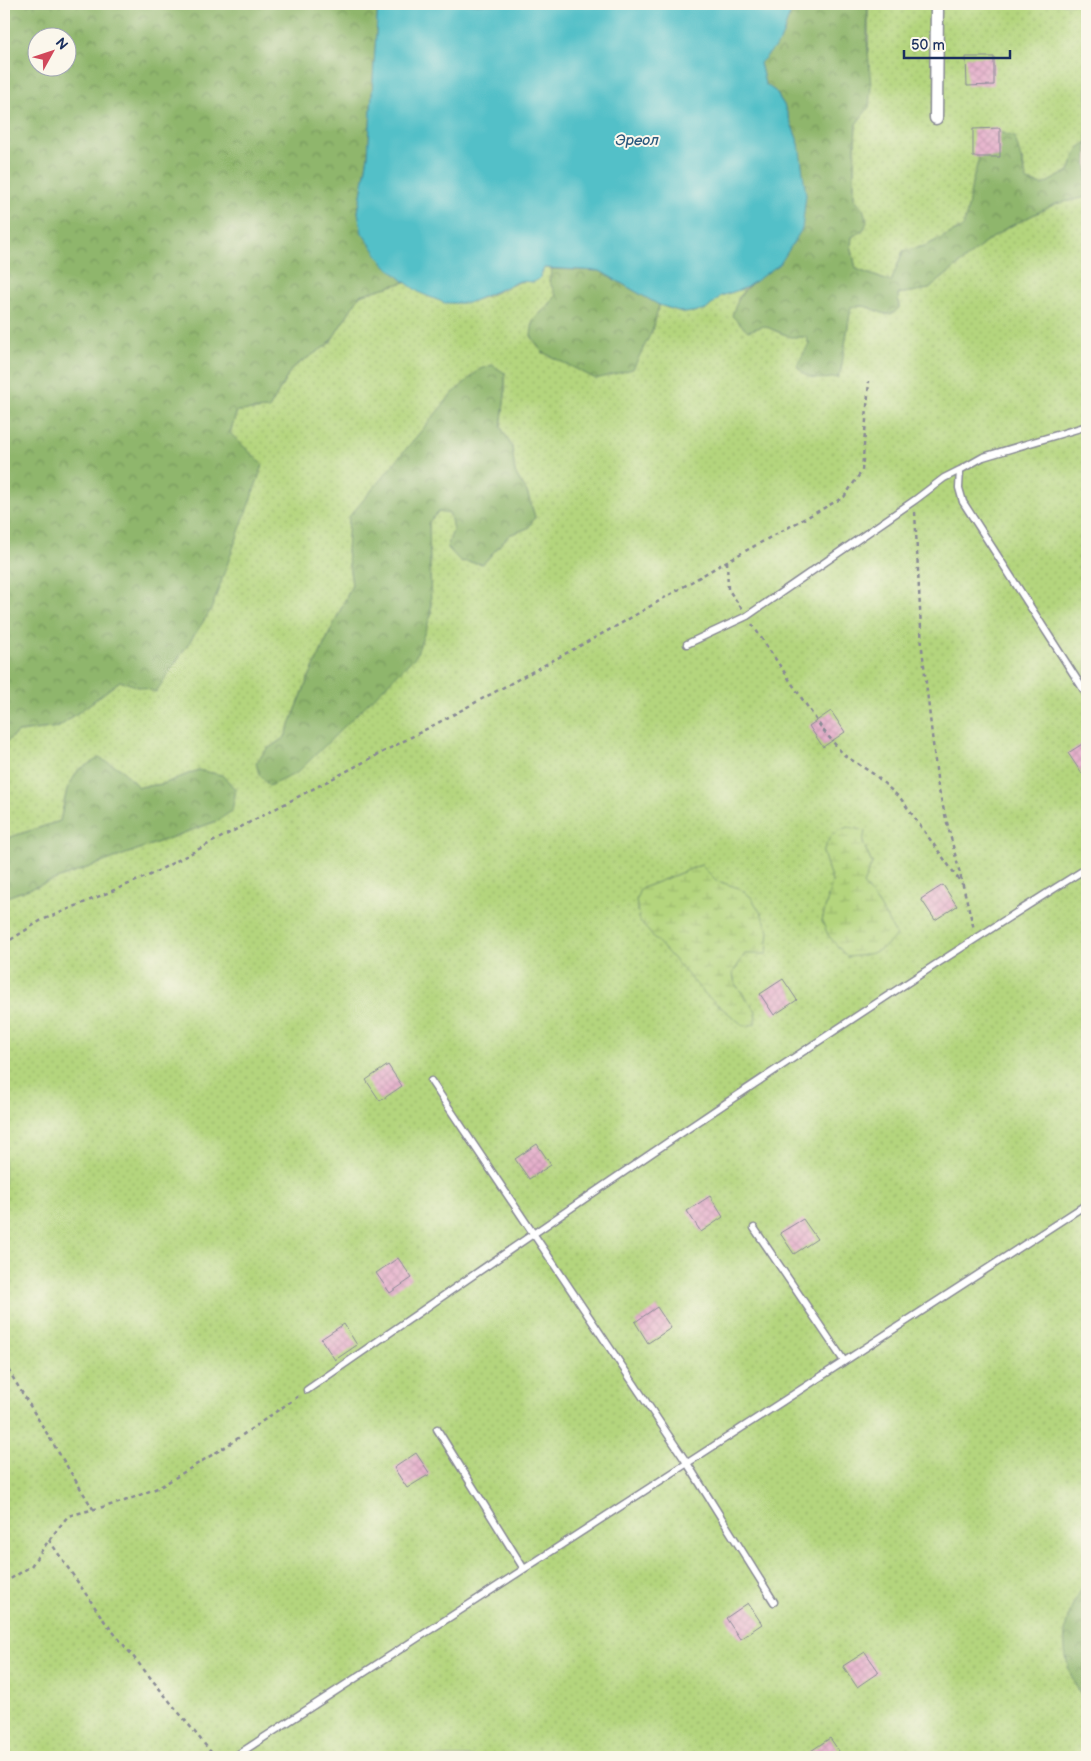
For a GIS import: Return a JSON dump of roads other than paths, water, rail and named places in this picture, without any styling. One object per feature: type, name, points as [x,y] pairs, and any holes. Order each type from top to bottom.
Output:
[{"type":"street","points":[[936,118],[937,4]]},
{"type":"lane","points":[[687,644],[747,616],[944,478],[983,456],[1087,426]]},
{"type":"lane","points":[[960,470],[958,488],[964,502],[1087,695]]},
{"type":"lane","points":[[307,1390],[533,1234],[976,938],[1087,868]]},
{"type":"lane","points":[[431,1081],[687,1463],[774,1602]]},
{"type":"lane","points":[[234,1757],[1087,1204]]},
{"type":"lane","points":[[754,1228],[844,1361]]},
{"type":"lane","points":[[437,1429],[524,1569]]},
{"type":"water","name":"Эреол","points":[[378,4],[792,4],[780,42],[760,63],[765,84],[775,91],[784,105],[799,144],[806,195],[802,229],[780,264],[745,288],[721,296],[706,310],[685,313],[659,305],[600,271],[544,268],[539,279],[534,282],[520,281],[468,303],[445,303],[420,293],[384,264],[362,233],[358,212],[368,156]]}]
